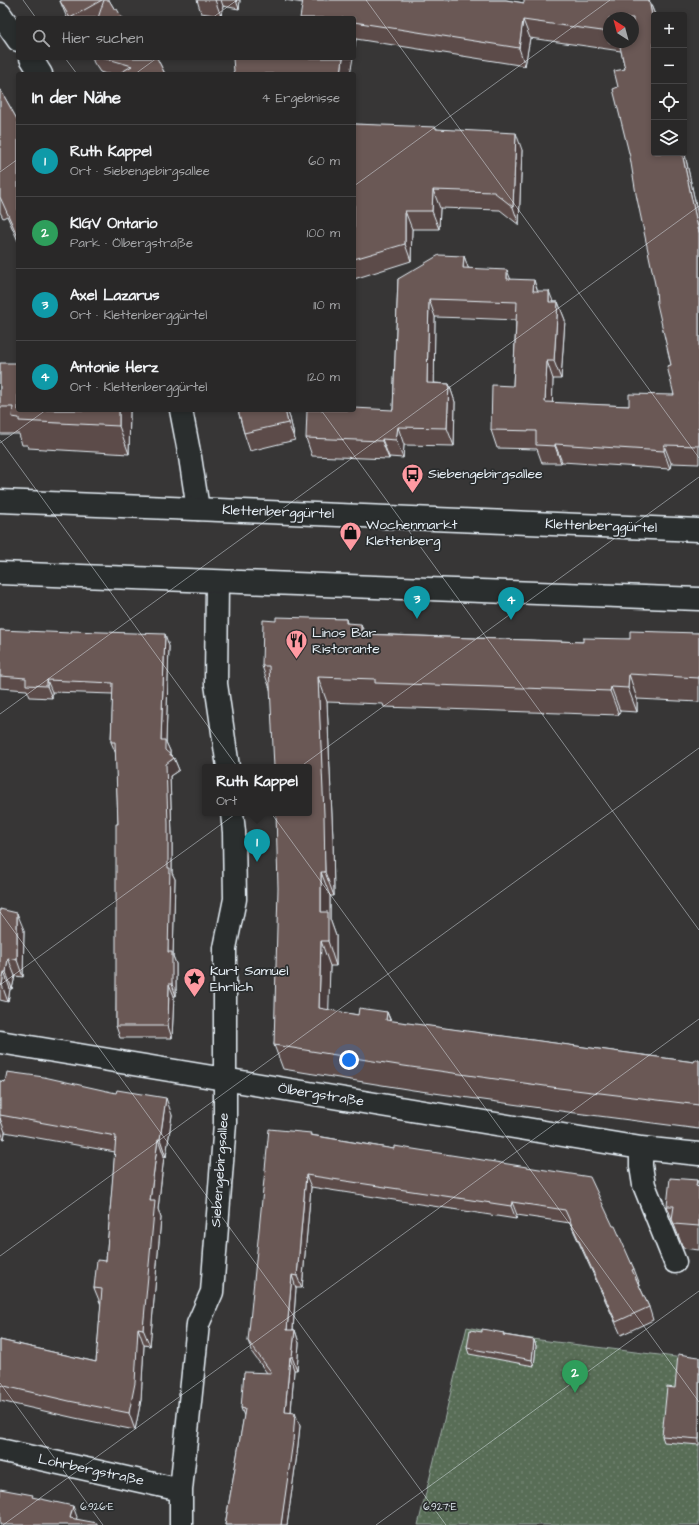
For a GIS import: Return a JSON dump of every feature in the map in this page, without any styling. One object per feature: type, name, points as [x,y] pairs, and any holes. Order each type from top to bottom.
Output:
[{"type":"street","points":[[0,14],[16,37]]},
{"type":"street","points":[[32,60],[41,72]]},
{"type":"street","points":[[181,412],[198,509]]},
{"type":"street","name":"Klettenberggürtel","points":[[0,501],[699,530]]},
{"type":"street","points":[[0,573],[699,599]]},
{"type":"street","points":[[217,582],[216,684],[228,764]]},
{"type":"street","name":"Siebengebirgsallee","points":[[182,1525],[181,1490],[198,1324],[212,1292],[224,1123],[225,948],[234,899],[234,832],[232,816]]},
{"type":"street","name":"Ölbergstraße","points":[[0,1042],[641,1148],[699,1154]]},
{"type":"street","points":[[641,1148],[641,1166],[644,1185],[675,1262]]},
{"type":"street","name":"Lohrbergstraße","points":[[0,1450],[181,1490]]},
{"type":"green space","points":[[467,1327],[508,1336],[699,1360],[699,1525],[418,1525]]},
{"type":"building","points":[[102,0],[74,16],[69,16],[60,1]]},
{"type":"building","points":[[104,0],[109,0],[121,16],[99,16]]},
{"type":"building","points":[[303,0],[506,0],[524,3],[524,0],[649,0],[651,12],[651,156],[683,156],[699,233],[699,446],[664,445],[664,451],[555,444],[555,446],[536,445],[536,431],[491,430],[492,385],[513,386],[517,302],[429,299],[427,383],[449,384],[447,428],[398,427],[396,440],[382,439],[382,441],[306,438],[307,412],[356,412],[356,408],[393,410],[398,279],[439,255],[464,256],[463,268],[507,270],[507,279],[534,280],[533,291],[549,291],[549,302],[558,302],[554,361],[547,361],[545,402],[629,406],[629,394],[674,395],[667,366],[671,365],[657,304],[656,289],[636,194],[630,157],[613,89],[618,87],[614,71],[625,69],[620,48],[639,48],[639,12],[603,12],[603,31],[523,20],[519,48],[356,22],[356,16],[300,16]]},
{"type":"building","points":[[112,60],[158,60],[164,72],[122,72],[132,66]]},
{"type":"building","points":[[233,60],[343,60],[341,72],[233,72]]},
{"type":"building","points":[[0,89],[16,117],[16,233],[0,197]]},
{"type":"building","points":[[356,124],[436,127],[436,129],[516,133],[513,207],[494,192],[433,190],[432,211],[405,211],[405,244],[356,258]]},
{"type":"building","points":[[0,363],[16,363],[16,412],[119,412],[119,426],[19,421],[19,418],[12,417],[13,407],[0,407]]},
{"type":"building","points":[[239,412],[285,412],[288,423],[244,433]]},
{"type":"building","points":[[276,617],[346,619],[346,623],[361,624],[361,634],[583,642],[583,638],[630,639],[630,631],[699,633],[699,678],[629,674],[628,688],[611,687],[610,691],[375,683],[375,679],[318,677],[325,872],[321,872],[321,912],[328,912],[328,941],[321,941],[319,1008],[358,1015],[359,1008],[387,1012],[386,1020],[694,1062],[695,1060],[699,1060],[699,1105],[559,1088],[404,1066],[274,1045],[278,888],[276,816],[312,816],[312,764],[274,764],[269,666],[262,666],[263,620],[276,621]]},
{"type":"building","points":[[0,630],[71,633],[71,631],[165,634],[161,740],[165,740],[165,750],[174,758],[166,764],[168,868],[170,868],[168,952],[172,952],[172,984],[169,984],[168,1026],[116,1026],[116,824],[118,824],[115,742],[111,742],[113,683],[47,680],[47,686],[26,685],[26,678],[0,676]]},
{"type":"building","points":[[0,909],[17,913],[17,960],[8,958],[2,985],[0,984]]},
{"type":"building","points":[[7,1072],[44,1077],[116,1093],[117,1090],[166,1098],[160,1139],[158,1139],[150,1201],[155,1201],[143,1329],[138,1328],[135,1383],[129,1413],[0,1385],[0,1340],[96,1362],[102,1289],[94,1288],[97,1260],[106,1261],[116,1136],[0,1115],[0,1081],[5,1082]]},
{"type":"building","points":[[269,1129],[311,1133],[310,1135],[394,1149],[394,1146],[590,1177],[613,1226],[615,1226],[634,1269],[632,1270],[649,1307],[616,1322],[565,1210],[512,1202],[511,1206],[306,1175],[297,1276],[292,1275],[287,1330],[295,1330],[292,1357],[290,1357],[285,1412],[295,1413],[293,1441],[281,1525],[225,1525],[245,1409],[241,1408],[244,1372],[272,1373],[248,1341]]},
{"type":"building","points":[[670,1178],[697,1180],[696,1186],[699,1187],[699,1226],[674,1224],[672,1219],[674,1206],[667,1206]]},
{"type":"building","points":[[482,1329],[504,1333],[503,1335],[534,1340],[532,1360],[467,1348],[470,1330],[482,1332]]},
{"type":"building","points":[[678,1354],[699,1357],[699,1439],[662,1436],[667,1387],[675,1388]]},
{"type":"building","points":[[0,1489],[33,1495],[32,1497],[73,1506],[70,1518],[97,1523],[97,1525],[0,1525]]},
{"type":"place","name":"Siebengebirgsallee","points":[[413,494]]},
{"type":"place","name":"Wochenmarkt Klettenberg","points":[[350,552]]},
{"type":"place","name":"Axel Lazarus","points":[[417,619]]},
{"type":"place","name":"Antonie Herz","points":[[511,620]]},
{"type":"place","name":"Linos Bar Ristorante","points":[[296,660]]},
{"type":"place","name":"Ruth Kappel","points":[[257,862]]},
{"type":"place","name":"Kurt Samuel Ehrlich","points":[[194,998]]},
{"type":"place","name":"KlGV Ontario","points":[[575,1393]]}]
